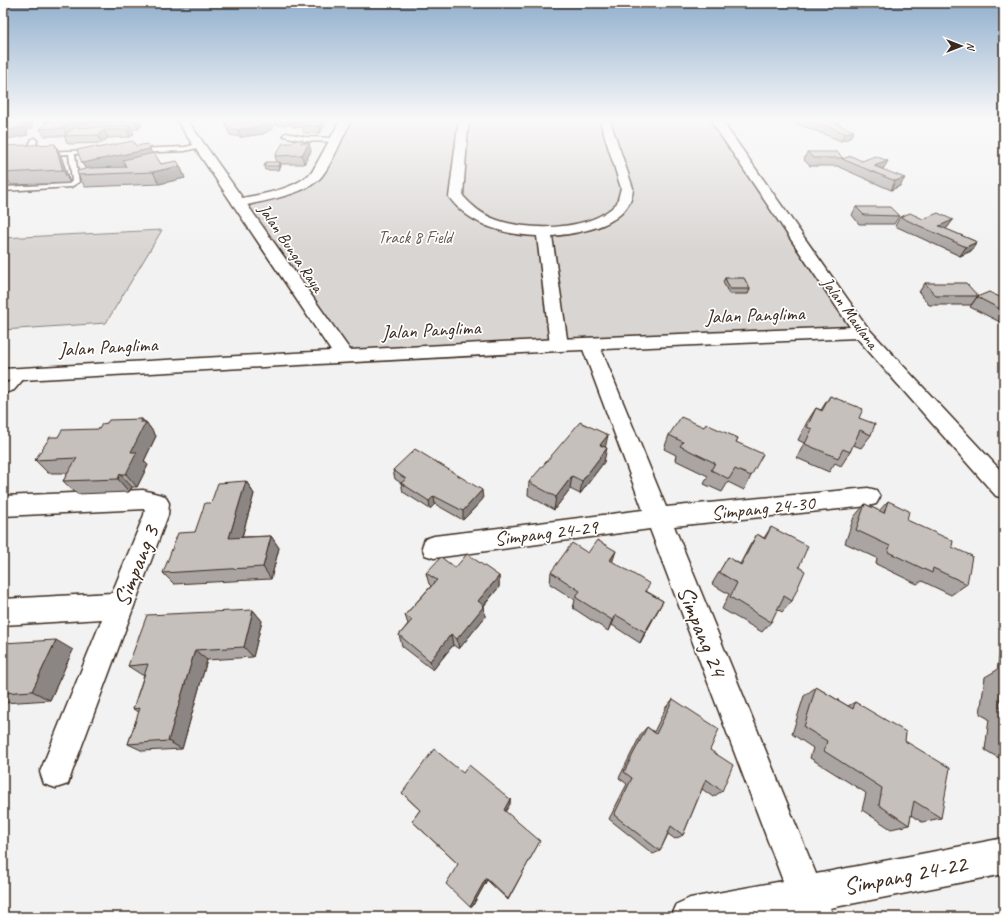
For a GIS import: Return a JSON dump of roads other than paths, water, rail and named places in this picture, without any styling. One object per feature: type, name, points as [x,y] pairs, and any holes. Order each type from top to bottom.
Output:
[{"type":"street","name":"Jalan Bunga Raya","points":[[211,164],[344,356]]},
{"type":"street","points":[[238,203],[290,189],[312,179],[317,174],[323,164]]},
{"type":"street","points":[[459,164],[456,197],[462,205],[487,221],[503,227],[544,232],[580,228],[615,212],[627,198],[627,188],[619,164]]},
{"type":"street","name":"Jalan Maulana","points":[[746,164],[862,332],[1004,489]]},
{"type":"street","points":[[544,232],[559,345]]},
{"type":"street","name":"Jalan Panglima","points":[[8,384],[344,356],[862,332]]},
{"type":"street","name":"Simpang 24","points":[[590,344],[811,905]]},
{"type":"street","name":"Simpang 24-30","points":[[658,518],[868,498]]},
{"type":"street","name":"Simpang 3","points":[[3,506],[142,499],[156,503],[156,515],[56,772]]},
{"type":"street","name":"Simpang 24-29","points":[[434,547],[658,518]]},
{"type":"street","points":[[3,612],[120,605]]},
{"type":"street","name":"Simpang 24-22","points":[[690,917],[811,905],[1004,856]]},
{"type":"lane","points":[[3,189],[69,186],[76,182],[74,164]]},
{"type":"park label","name":"Track 8 Field","points":[[415,237]]}]
